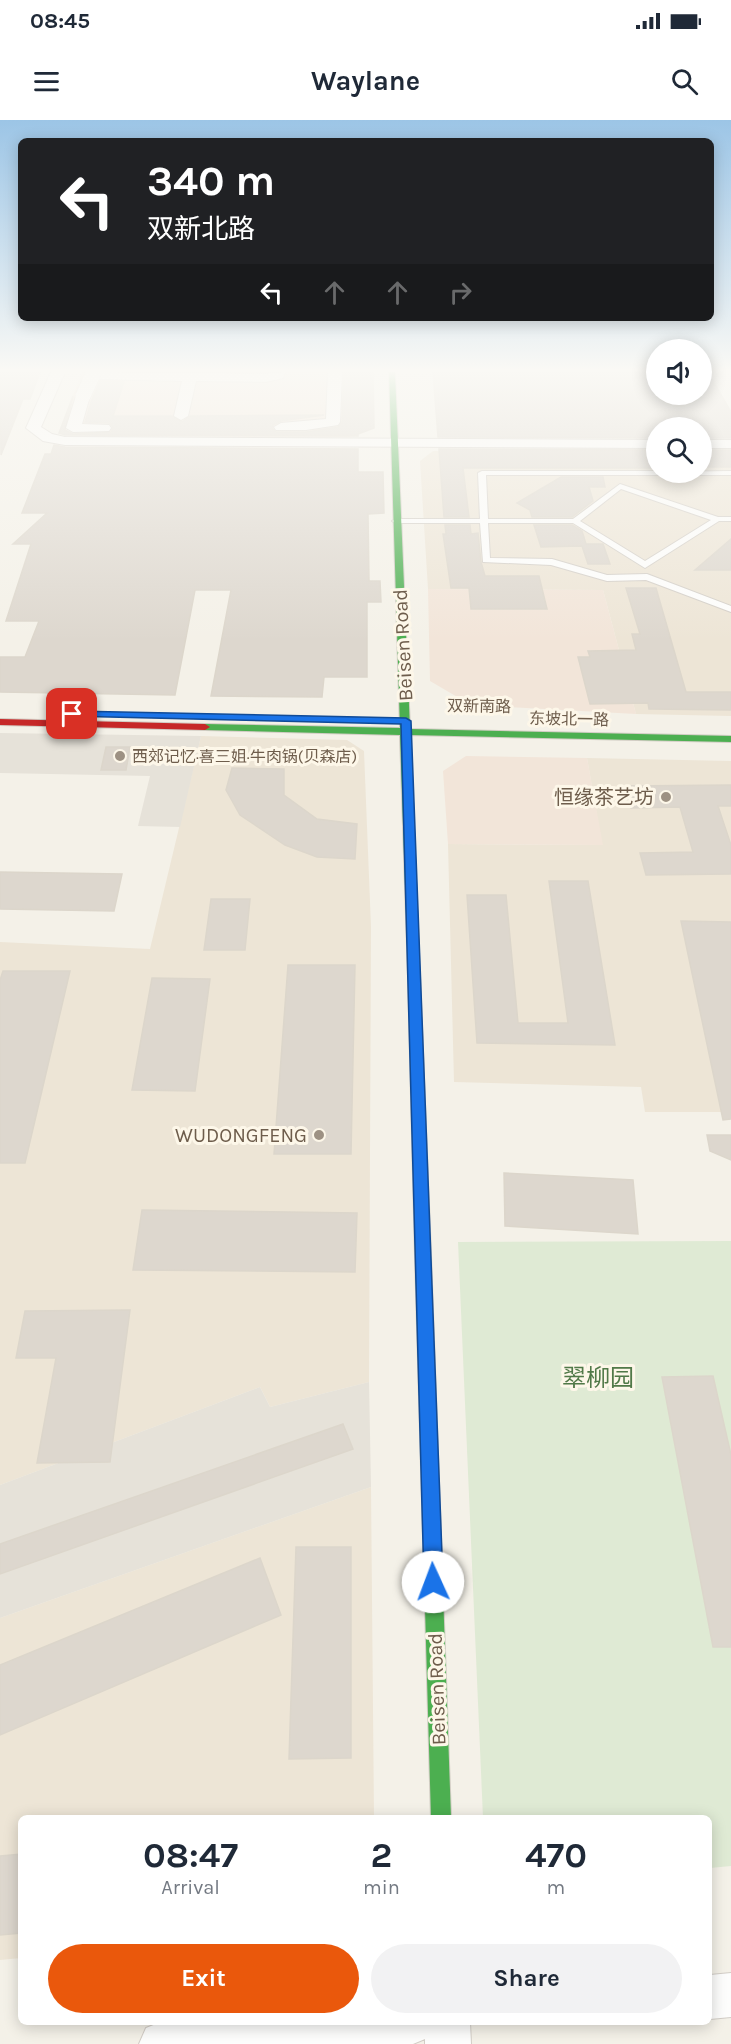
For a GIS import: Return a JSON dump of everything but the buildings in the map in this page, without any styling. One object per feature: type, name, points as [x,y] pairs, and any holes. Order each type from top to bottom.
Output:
[{"type":"street","name":"Beisen Road","points":[[394,462],[406,726],[441,1815]]},
{"type":"street","points":[[0,712],[406,726]]},
{"type":"street","points":[[0,722],[406,726]]},
{"type":"street","name":"双新南路","points":[[406,726],[731,728]]},
{"type":"street","name":"东坡北一路","points":[[406,726],[731,739]]},
{"type":"street","points":[[712,1997],[731,1995]]},
{"type":"street","points":[[162,2044],[378,2025]]},
{"type":"street","points":[[448,2025],[448,2044]]},
{"type":"lane","points":[[731,473],[482,473],[486,560],[552,562],[607,578],[647,577],[731,609]]},
{"type":"lane","points":[[575,521],[621,486],[717,519],[731,519]]},
{"type":"lane","points":[[645,565],[717,519]]},
{"type":"lane","points":[[396,521],[575,521],[645,565],[647,577]]},
{"type":"shaded area","points":[[420,462],[646,462],[646,483],[712,483],[712,462],[731,462],[731,716],[636,714],[603,590],[428,589]]},
{"type":"shaded area","points":[[428,589],[603,590],[636,714],[471,705],[430,681]]},
{"type":"shaded area","points":[[0,733],[201,736],[180,827],[138,826],[150,776],[0,773]]},
{"type":"shaded area","points":[[201,736],[347,740],[364,751],[371,927],[369,1382],[270,1407],[260,1387],[0,1485],[0,942],[150,949]]},
{"type":"shaded area","points":[[466,756],[587,758],[603,845],[448,844],[443,771]]},
{"type":"shaded area","points":[[587,758],[731,761],[731,1112],[645,1112],[641,1087],[454,1082],[448,844],[602,845]]},
{"type":"shaded area","points":[[369,1382],[371,1487],[0,1618],[0,1485],[260,1387],[270,1407]]},
{"type":"shaded area","points":[[371,1487],[374,1815],[18,1815],[18,1958],[0,1960],[0,1618]]},
{"type":"green space","name":"翠柳园","points":[[731,1241],[731,1866],[712,1868],[712,1815],[483,1815],[458,1242]]},
{"type":"traffic: fast","points":[[395,462],[414,976]]},
{"type":"traffic: fast","points":[[205,727],[731,739]]},
{"type":"traffic: fast","points":[[423,1256],[441,1815]]},
{"type":"traffic: slow","points":[[414,976],[423,1256]]},
{"type":"traffic: jam","points":[[0,722],[205,727]]},
{"type":"place","name":"西郊记忆·喜三姐·牛肉锅(贝森店)","points":[[120,756]]},
{"type":"place","name":"恒缘茶艺坊","points":[[666,797]]},
{"type":"place","name":"WUDONGFENG","points":[[319,1135]]},
{"type":"route","points":[[72,714],[406,721],[433,1582]]}]
